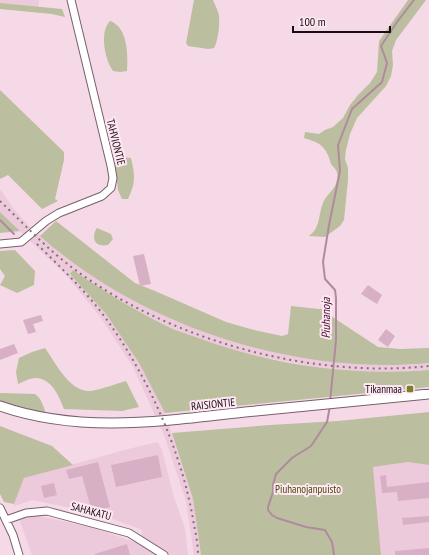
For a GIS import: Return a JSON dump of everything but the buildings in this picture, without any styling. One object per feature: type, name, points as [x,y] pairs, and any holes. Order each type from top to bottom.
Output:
[{"type":"main road","name":"RAISIONTIE","points":[[0,406],[31,415],[59,420],[108,424],[163,421],[429,394]]},
{"type":"street","name":"TAHVIONTIE","points":[[0,244],[21,242],[52,217],[98,199],[111,188],[112,172],[71,0]]},
{"type":"street","points":[[0,508],[13,535],[19,555]]},
{"type":"street","name":"SAHAKATU","points":[[6,520],[26,513],[47,511],[129,533],[164,555]]},
{"type":"shaded area","points":[[0,0],[39,0],[38,9],[0,5]]},
{"type":"shaded area","points":[[0,189],[14,209],[28,225],[66,258],[115,290],[175,321],[224,338],[289,356],[372,365],[408,365],[429,363],[429,370],[372,372],[316,367],[262,357],[223,347],[174,329],[139,312],[113,297],[73,270],[70,274],[106,314],[139,363],[165,413],[193,499],[201,555],[194,555],[186,501],[164,435],[133,367],[101,318],[67,276],[0,212]]},
{"type":"shaded area","points":[[158,442],[162,450],[173,494],[185,529],[188,555],[32,555],[19,519],[34,515],[94,528],[140,544],[142,530],[99,514],[33,500],[14,506],[14,504],[24,478]]},
{"type":"shaded area","points":[[408,462],[429,465],[429,555],[381,555],[373,467]]},
{"type":"green space","points":[[194,0],[213,0],[219,16],[218,37],[214,48],[208,49],[188,46],[186,43]]},
{"type":"green space","points":[[408,0],[426,0],[396,40],[392,51],[393,65],[391,76],[386,86],[357,118],[350,134],[345,159],[348,168],[348,180],[344,220],[340,226],[325,237],[309,236],[316,229],[321,207],[326,197],[336,184],[337,175],[324,148],[315,142],[304,138],[305,132],[319,134],[333,127],[343,118],[350,105],[370,83],[377,72],[379,41]]},
{"type":"green space","points":[[0,3],[62,9],[65,17],[52,14],[0,9]]},
{"type":"green space","points":[[110,21],[116,24],[124,35],[127,50],[127,71],[113,71],[110,66],[104,46],[104,39],[107,26]]},
{"type":"green space","points":[[0,90],[64,152],[64,160],[55,199],[58,201],[42,209],[8,175],[0,179]]},
{"type":"green space","points":[[113,151],[121,157],[131,158],[134,179],[128,199],[122,199],[118,190]]},
{"type":"green space","points":[[0,212],[20,231],[0,233]]},
{"type":"green space","points":[[56,221],[135,283],[226,322],[282,336],[288,334],[291,306],[330,309],[331,316],[378,347],[400,349],[429,348],[429,363],[378,365],[325,361],[273,352],[222,338],[172,319],[124,296],[80,268],[40,236]]},
{"type":"green space","points":[[97,228],[111,234],[113,239],[108,245],[96,243],[94,235]]},
{"type":"green space","points":[[15,250],[35,271],[34,285],[17,293],[0,285],[5,276],[0,269],[0,251]]},
{"type":"green space","points":[[73,270],[147,316],[177,330],[231,349],[287,362],[343,370],[400,372],[429,370],[429,387],[165,413],[139,363],[106,314],[70,274]]},
{"type":"green space","points":[[45,348],[68,380],[80,389],[91,391],[126,381],[139,407],[122,411],[64,409],[54,389],[46,381],[34,378],[18,384],[16,372],[19,358]]},
{"type":"green space","points":[[0,393],[35,394],[41,400],[46,414],[0,401]]},
{"type":"green space","name":"Piuhanojanpuisto","points":[[429,412],[429,465],[408,462],[373,467],[381,555],[201,555],[193,499],[172,433],[338,421]]},
{"type":"green space","points":[[0,426],[52,446],[73,465],[24,478],[14,504],[4,502],[0,494]]},
{"type":"waterway","name":"Piuhanoja","points":[[330,402],[336,340],[336,298],[335,290],[325,279],[323,262],[340,171],[338,145],[352,109],[382,82],[387,63],[381,46],[414,0]]},
{"type":"waterway","points":[[0,220],[14,234]]},
{"type":"waterway","name":"Piuhanoja","points":[[330,406],[327,422],[311,446],[292,458],[276,474],[268,510],[277,518],[306,527],[325,530],[332,542],[334,555]]},
{"type":"railway","points":[[0,201],[45,245],[74,269],[112,294],[153,316],[197,334],[243,349],[290,360],[337,366],[384,368],[429,366]]},
{"type":"railway","points":[[37,244],[74,281],[107,320],[137,367],[150,392],[173,445],[182,472],[189,498],[198,555]]},
{"type":"place","name":"Tikanmaa","points":[[410,389]]}]
